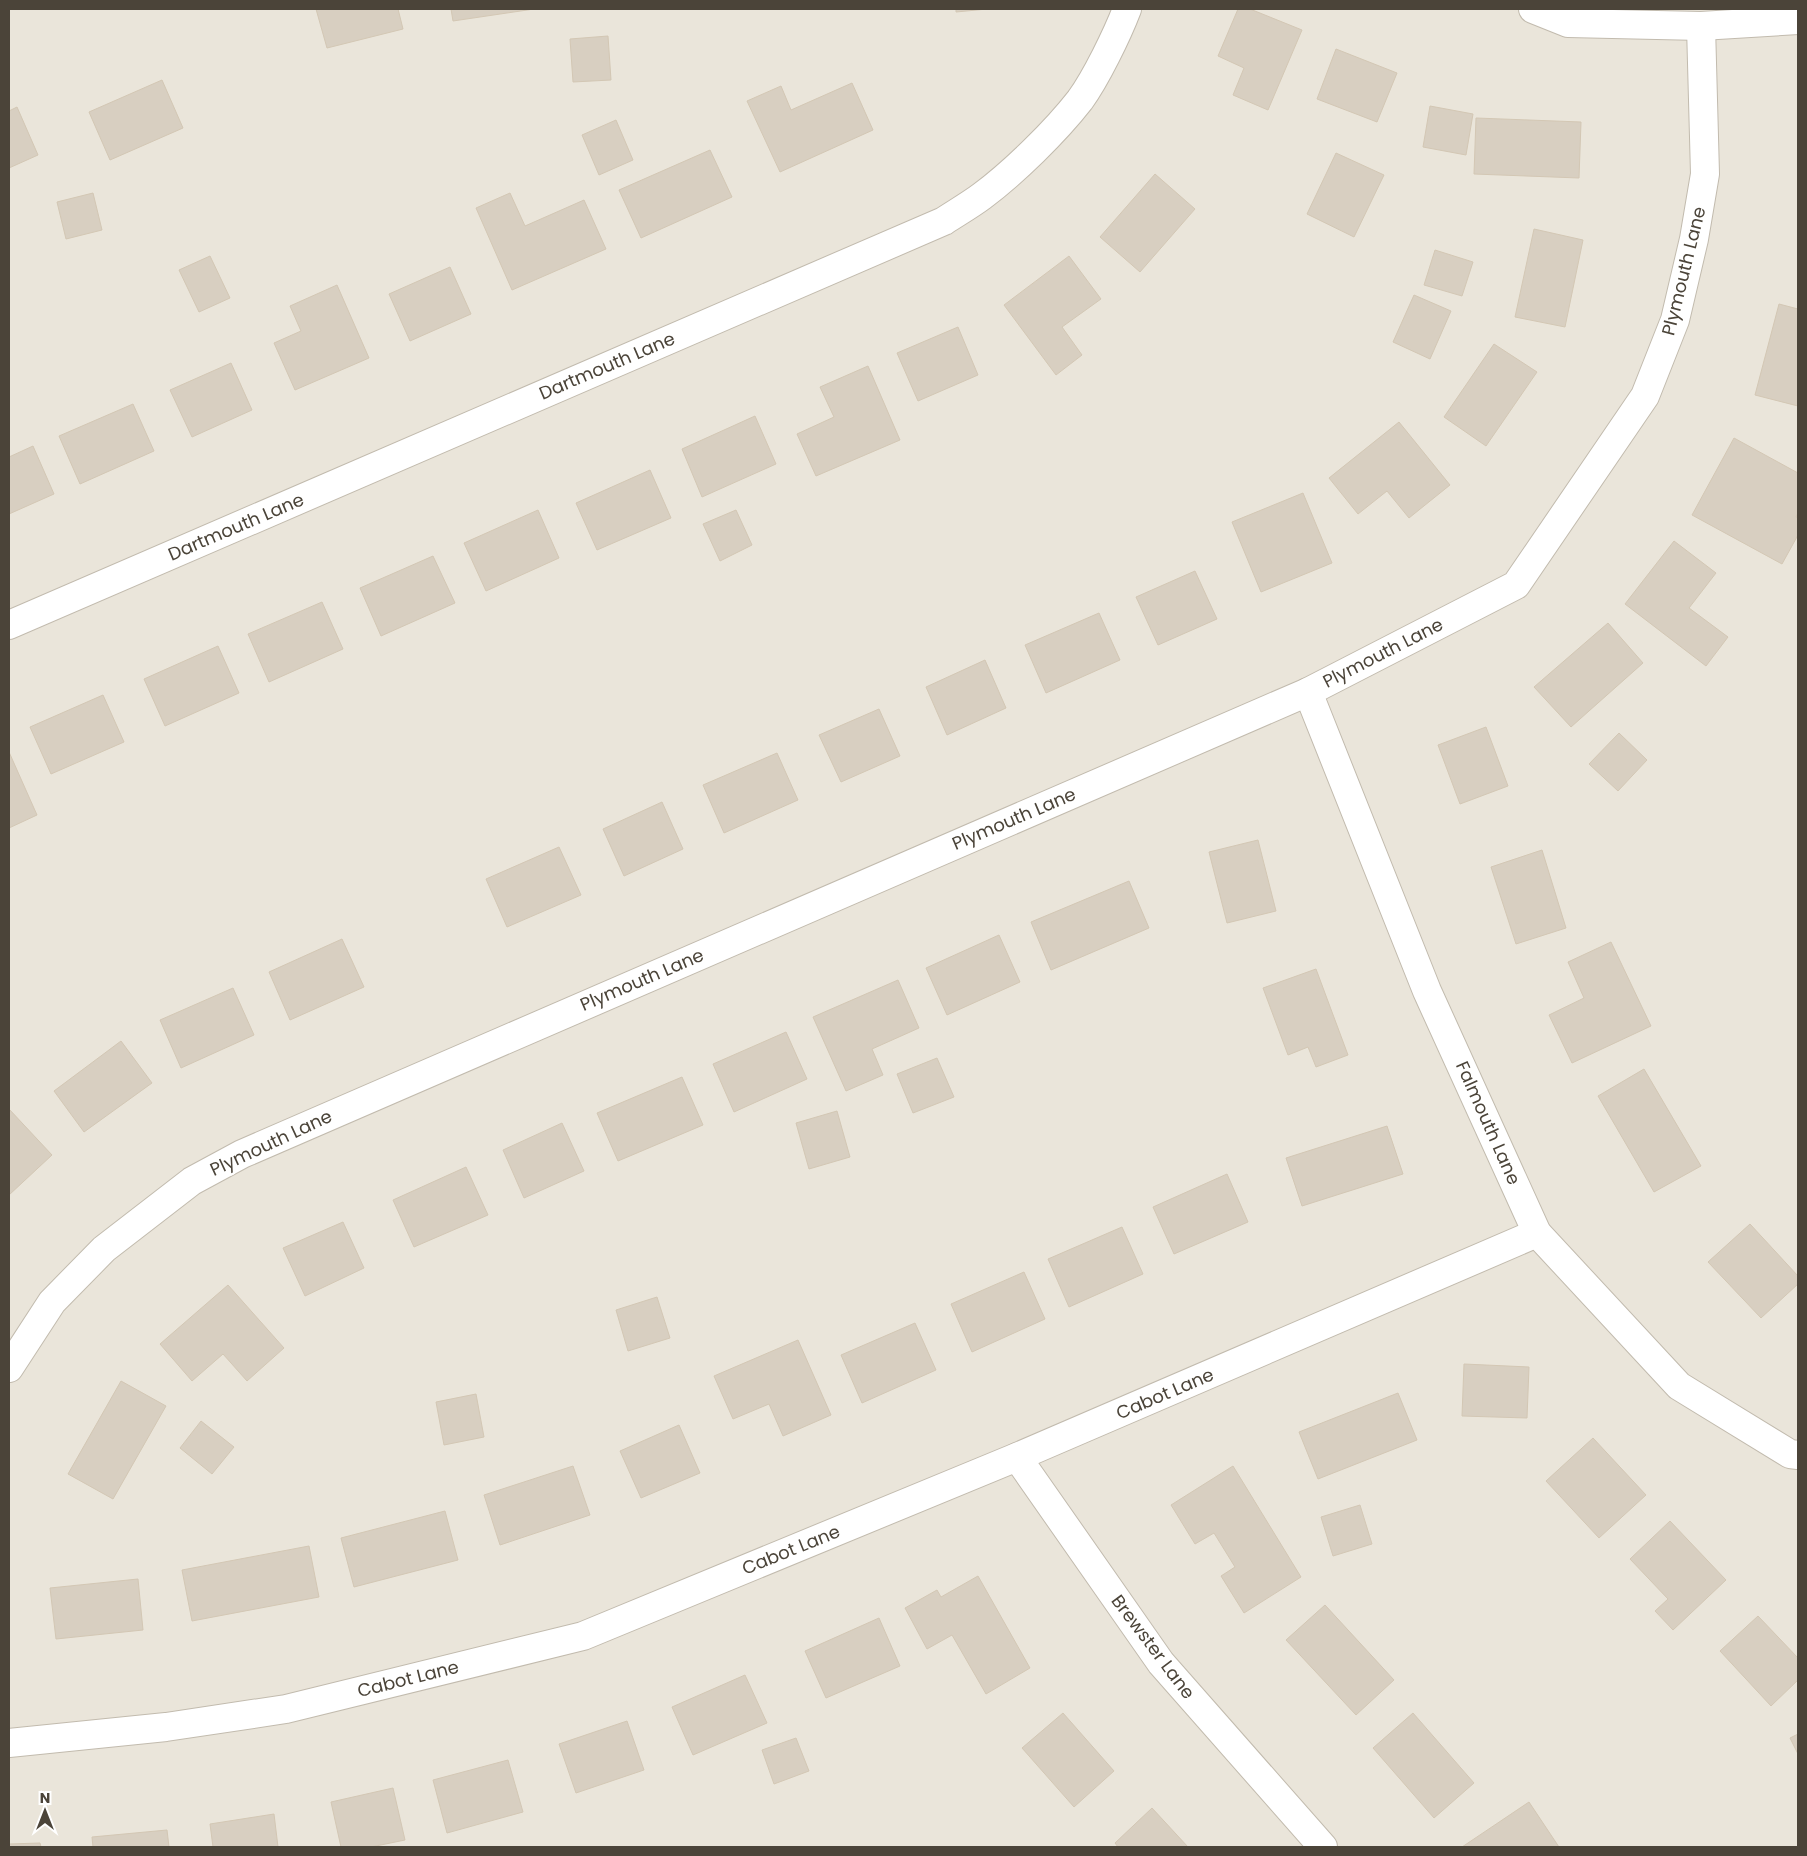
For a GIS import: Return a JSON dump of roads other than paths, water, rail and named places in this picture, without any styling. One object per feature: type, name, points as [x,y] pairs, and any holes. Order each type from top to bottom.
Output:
[{"type":"street","name":"Dartmouth Lane","points":[[9,625],[944,221],[982,196],[1014,169],[1054,129],[1080,99],[1095,74],[1127,9]]},
{"type":"street","points":[[1533,9],[1568,22],[1701,26],[1798,20]]},
{"type":"street","name":"Plymouth Lane","points":[[9,1368],[52,1302],[104,1249],[192,1181],[242,1154],[1308,692],[1516,585],[1645,396],[1676,320],[1694,239],[1705,174],[1701,26]]},
{"type":"street","name":"Falmouth Lane","points":[[1308,692],[1427,991],[1537,1233],[1679,1386],[1790,1454],[1798,1455]]},
{"type":"street","name":"Cabot Lane","points":[[9,1743],[166,1727],[286,1709],[583,1636],[1018,1457],[1537,1233]]},
{"type":"street","name":"Brewster Lane","points":[[1018,1457],[1161,1663],[1323,1847]]}]
